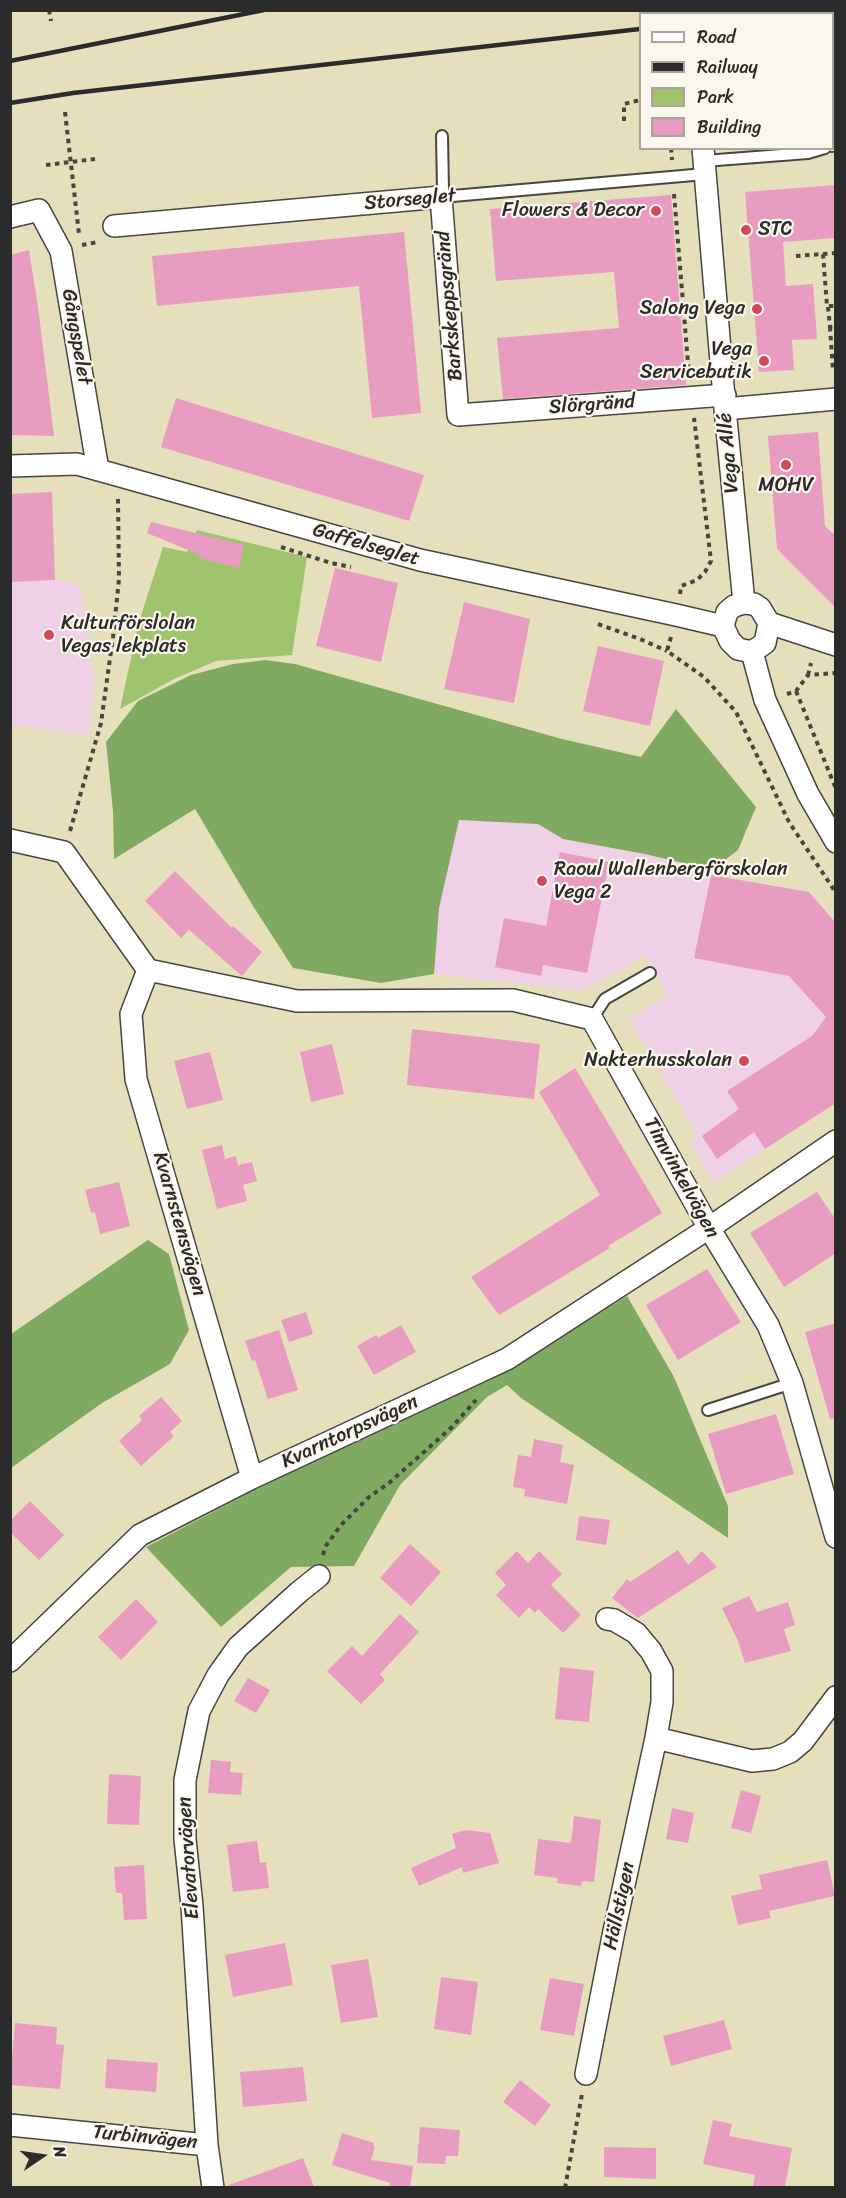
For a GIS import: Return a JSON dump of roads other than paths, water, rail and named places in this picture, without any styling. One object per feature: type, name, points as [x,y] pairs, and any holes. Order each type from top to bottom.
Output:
[{"type":"street","name":"Vega Allé","points":[[704,161],[744,603]]},
{"type":"street","name":"Storseglet","points":[[114,226],[441,197]]},
{"type":"street","name":"Barkskeppsgränd","points":[[441,197],[458,415]]},
{"type":"street","name":"Gångspelet","points":[[10,217],[39,210],[61,251],[98,470]]},
{"type":"street","name":"Slörgränd","points":[[458,415],[836,399]]},
{"type":"street","name":"Gaffelseglet","points":[[10,466],[77,464],[420,560],[723,627]]},
{"type":"street","points":[[769,623],[765,643],[752,652],[738,649],[730,641],[723,627],[727,612],[734,606],[744,603],[753,604],[760,608],[769,623],[836,645]]},
{"type":"street","points":[[752,652],[765,700],[808,794],[836,842]]},
{"type":"street","points":[[10,840],[64,852],[148,970],[297,1001],[513,1000],[592,1018]]},
{"type":"street","name":"Kvarnstensvägen","points":[[148,970],[131,1014],[136,1078],[252,1478]]},
{"type":"street","name":"Timvinkelvägen","points":[[592,1018],[709,1228],[768,1325],[792,1383],[836,1538]]},
{"type":"street","name":"Kvarntorpsvägen","points":[[10,1661],[140,1535],[252,1478],[507,1359],[709,1228],[836,1141]]},
{"type":"street","name":"Elevatorvägen","points":[[213,2187],[207,2145],[192,1906],[185,1839],[185,1780],[199,1711],[218,1676],[238,1647],[319,1576]]},
{"type":"street","name":"Hällstigen","points":[[586,2074],[662,1702],[662,1671],[651,1651],[636,1633],[614,1620],[607,1619]]},
{"type":"street","points":[[656,1738],[752,1761],[773,1759],[790,1752],[802,1742],[836,1697]]},
{"type":"street","name":"Turbinvägen","points":[[10,2125],[207,2145]]},
{"type":"lane","points":[[441,197],[443,190],[442,136]]},
{"type":"lane","name":"Storseglet","points":[[441,197],[704,161],[808,153],[818,150]]},
{"type":"lane","points":[[592,1018],[605,999],[650,973]]},
{"type":"lane","points":[[708,1410],[792,1383]]},
{"type":"railway","points":[[10,61],[264,10]]},
{"type":"railway","points":[[10,103],[73,93],[639,29]]},
{"type":"place","name":"Flowers & Decor","points":[[656,211]]},
{"type":"place","name":"STC","points":[[746,230]]},
{"type":"place","name":"Salong Vega","points":[[757,309]]},
{"type":"place","name":"Vega Servicebutik","points":[[764,361]]},
{"type":"place","name":"MOHV","points":[[786,465]]},
{"type":"place","name":"Kulturförslolan Vegas lekplats","points":[[49,635]]},
{"type":"place","name":"Raoul Wallenbergförskolan Vega 2","points":[[542,881]]},
{"type":"place","name":"Nakterhusskolan","points":[[744,1061]]}]
